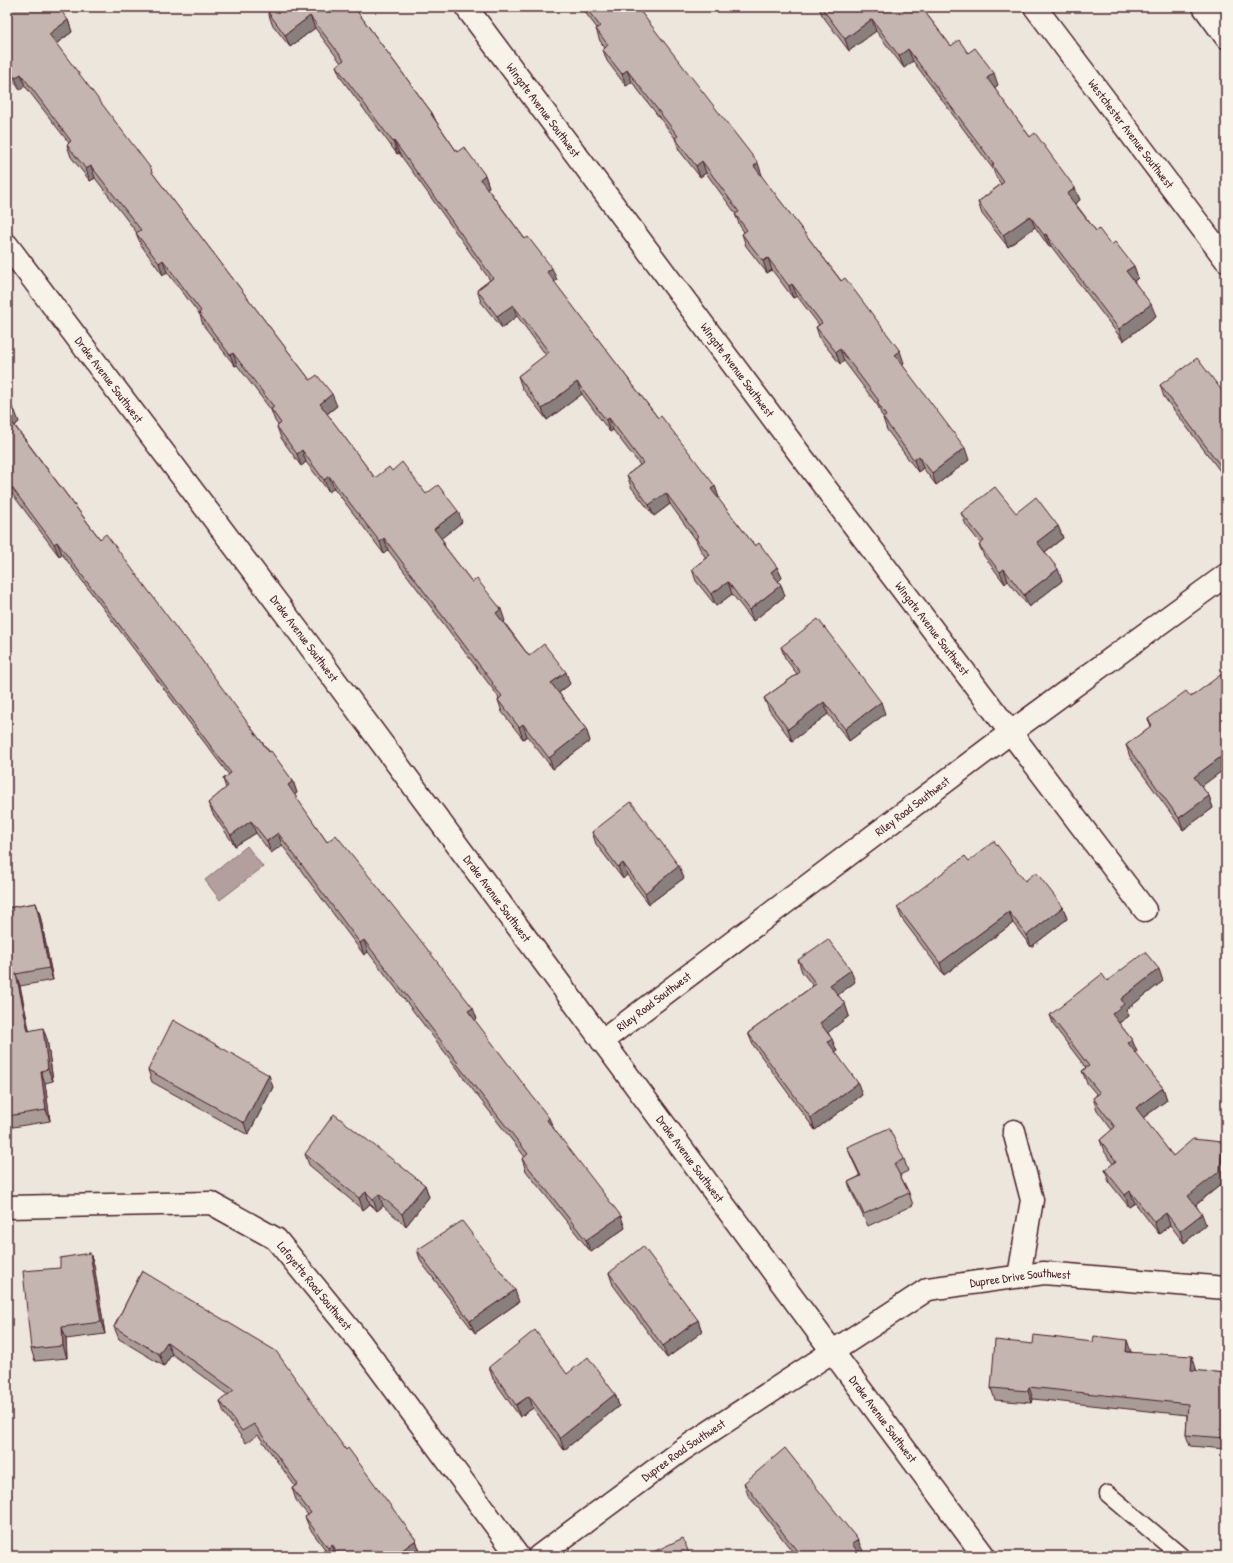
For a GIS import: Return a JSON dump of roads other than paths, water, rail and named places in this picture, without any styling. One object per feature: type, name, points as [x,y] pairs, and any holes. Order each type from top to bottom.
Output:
[{"type":"street","name":"Wingate Avenue Southwest","points":[[466,7],[799,453],[1146,910]]},
{"type":"street","name":"Westchester Avenue Southwest","points":[[1035,7],[1226,260]]},
{"type":"street","points":[[1204,7],[1226,37]]},
{"type":"street","name":"Drake Avenue Southwest","points":[[7,245],[306,641],[984,1556]]},
{"type":"street","name":"Riley Road Southwest","points":[[602,1041],[1011,732],[1226,575]]},
{"type":"street","points":[[1014,1131],[1032,1200],[1019,1276]]},
{"type":"street","name":"Lafayette Road Southwest","points":[[7,1207],[211,1203],[276,1239],[360,1342],[518,1556]]},
{"type":"street","name":"Dupree Drive Southwest","points":[[833,1351],[928,1289],[1044,1273],[1226,1288]]},
{"type":"street","name":"Dupree Road Southwest","points":[[539,1556],[682,1450],[833,1351]]},
{"type":"lane","points":[[1108,1494],[1181,1556]]}]
